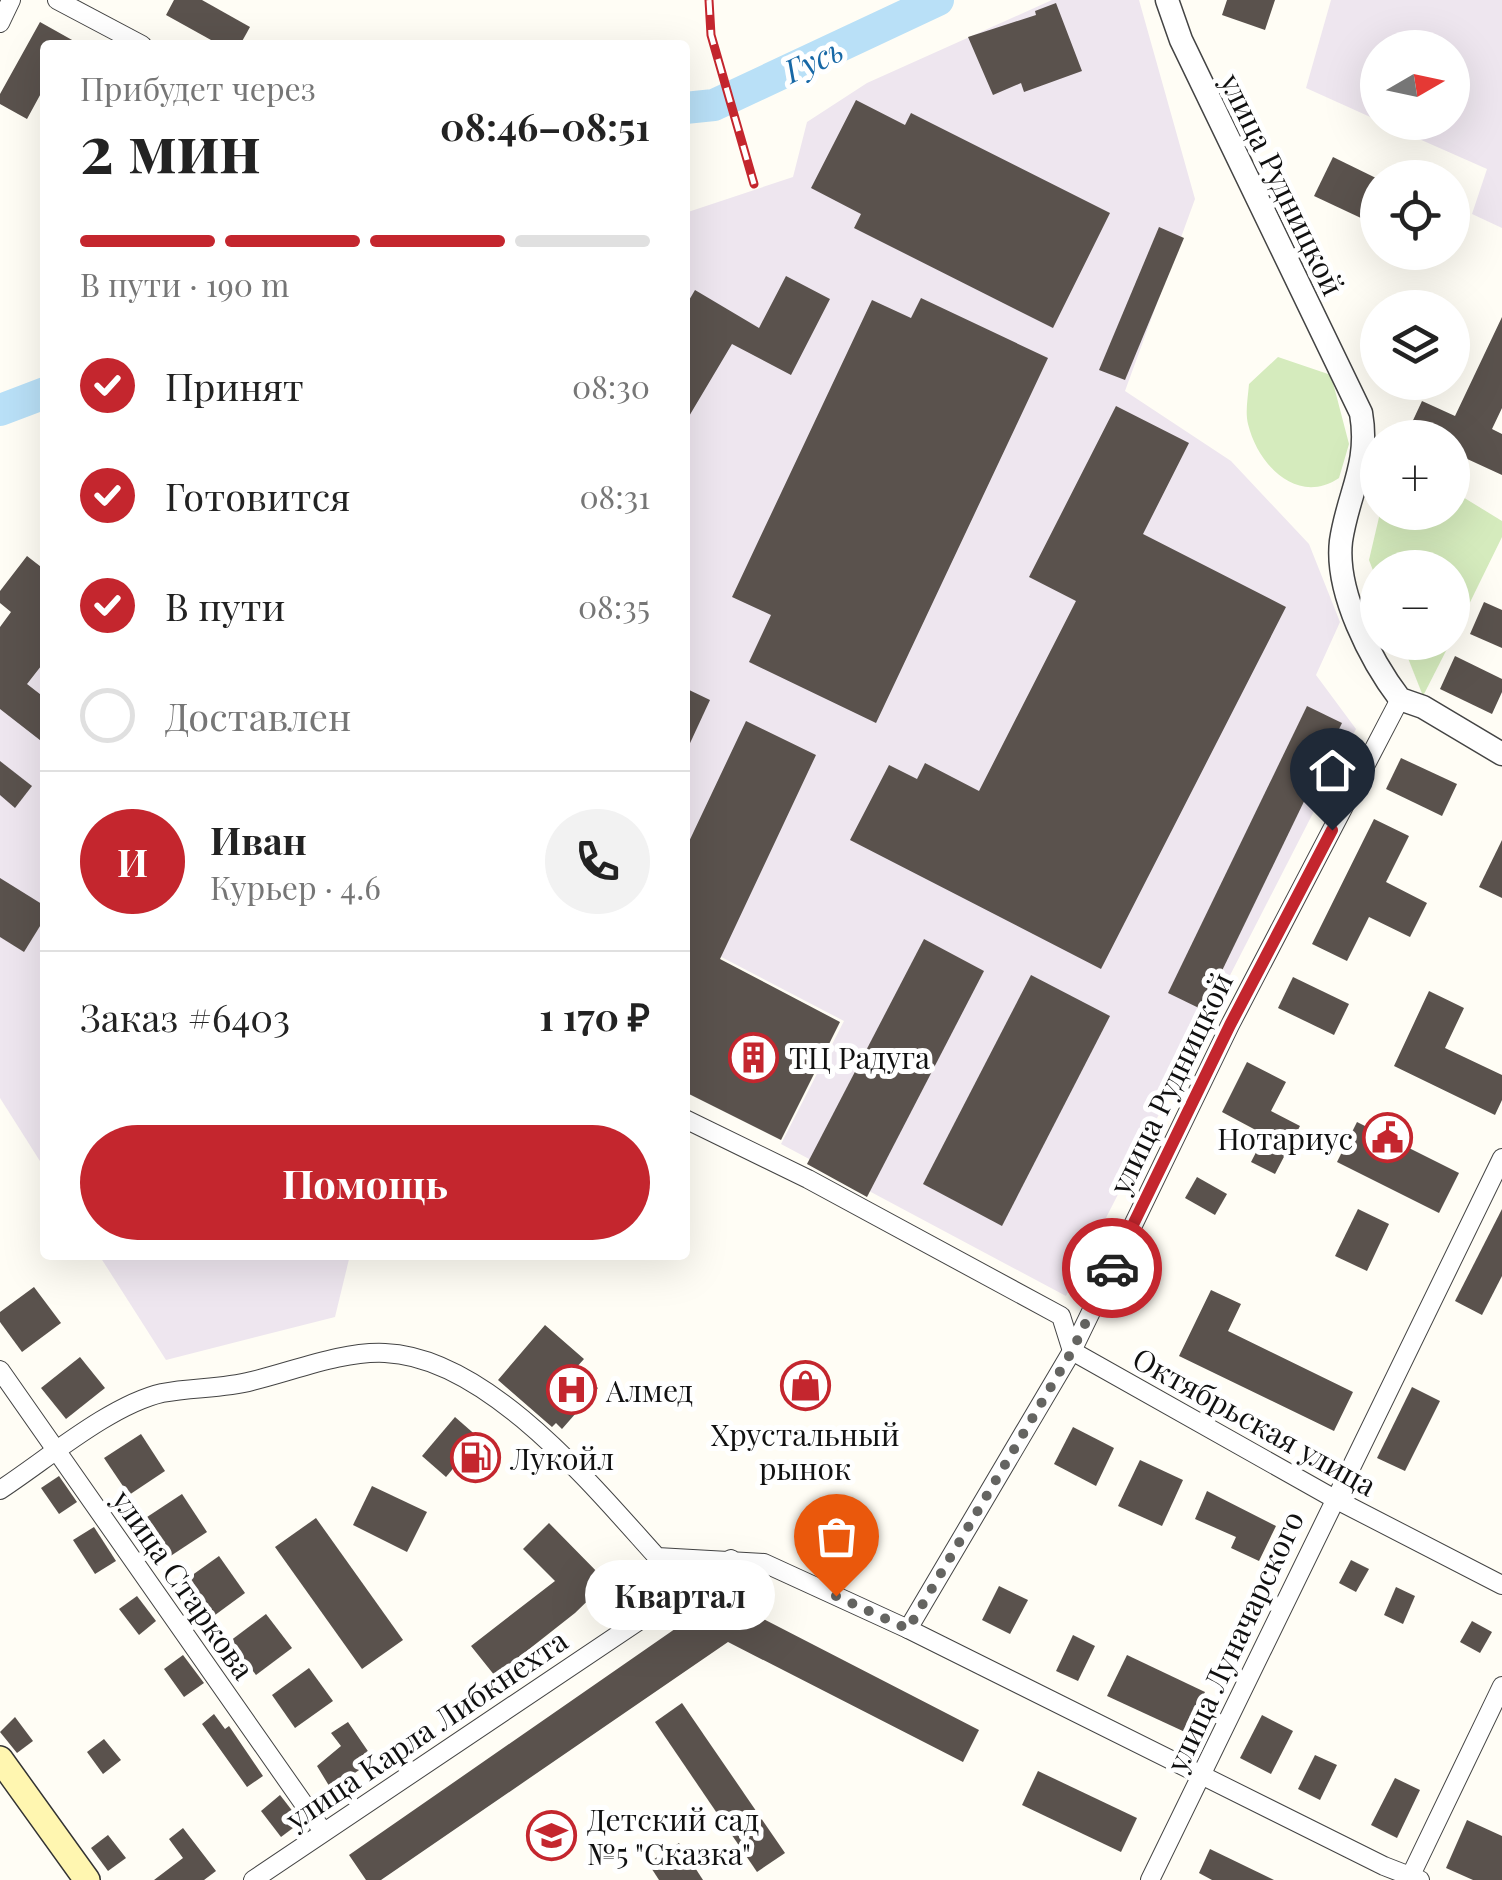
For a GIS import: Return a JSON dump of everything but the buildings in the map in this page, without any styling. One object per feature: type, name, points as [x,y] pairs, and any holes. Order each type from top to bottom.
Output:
[{"type":"main road","points":[[0,1759],[88,1880]]},
{"type":"street","points":[[0,23],[11,0]]},
{"type":"street","points":[[57,0],[133,40]]},
{"type":"street","name":"улица Рудницкой","points":[[908,1629],[1072,1351],[1230,1025],[1400,699],[1365,638],[1348,590],[1340,546],[1362,470],[1361,413],[1181,40],[1167,0]]},
{"type":"street","points":[[1400,699],[1423,707],[1502,754]]},
{"type":"street","points":[[690,1120],[808,1179],[1060,1316],[1072,1351]]},
{"type":"street","name":"улица Луначарского","points":[[1150,1880],[1502,1158]]},
{"type":"street","name":"Октябрьская улица","points":[[1072,1351],[1333,1498],[1502,1585]]},
{"type":"street","points":[[0,1490],[135,1402],[164,1393],[227,1388],[362,1354],[407,1356],[485,1386],[600,1494],[658,1557],[731,1558],[764,1563],[908,1629],[1201,1776],[1380,1873],[1416,1878],[1502,1686]]},
{"type":"street","name":"улица Старкова","points":[[0,1370],[322,1830]]},
{"type":"street","name":"улица Карла Либкнехта","points":[[253,1880],[731,1558]]},
{"type":"shaded area","points":[[1052,0],[1139,0],[1195,199],[1125,391],[1231,461],[1309,544],[1340,622],[1316,675],[1356,729],[1066,1296],[781,1144],[844,1021],[690,941],[690,211],[793,177],[807,122],[867,83]]},
{"type":"shaded area","points":[[1331,0],[1502,0],[1502,228],[1472,214],[1487,169],[1421,140],[1470,140],[1470,30],[1360,30],[1360,112],[1306,88]]},
{"type":"shaded area","points":[[40,592],[40,1161],[0,1098],[0,636]]},
{"type":"shaded area","points":[[102,1260],[349,1260],[335,1317],[166,1360]]},
{"type":"green space","points":[[1278,357],[1331,375],[1349,444],[1339,478],[1323,485],[1308,487],[1282,477],[1253,439],[1247,415],[1249,384]]},
{"type":"green space","points":[[1470,501],[1502,521],[1502,537],[1470,602],[1470,550],[1371,550],[1376,530],[1470,530]]},
{"type":"green space","points":[[1409,660],[1441,660],[1423,696]]},
{"type":"waterway","name":"Гусь","points":[[690,107],[714,105],[938,0]]},
{"type":"waterway","name":"Гусь","points":[[0,410],[40,395]]},
{"type":"railway","points":[[709,0],[711,35],[754,184]]},
{"type":"way so far","points":[[836,1596],[908,1629],[1072,1351],[1112,1268]]},
{"type":"place","name":"ТЦ Радуга","points":[[754,1057]]},
{"type":"place","name":"Нотариус","points":[[1388,1138]]},
{"type":"place","name":"Хрустальный рынок","points":[[805,1385]]},
{"type":"place","name":"Алмед","points":[[571,1390]]},
{"type":"place","name":"Лукойл","points":[[475,1458]]},
{"type":"place","name":"Квартал","points":[[836,1596]]},
{"type":"place","name":"Детский сад №5 \"Сказка\"","points":[[552,1836]]},
{"type":"route","points":[[1112,1268],[1230,1025],[1332,830]]}]
